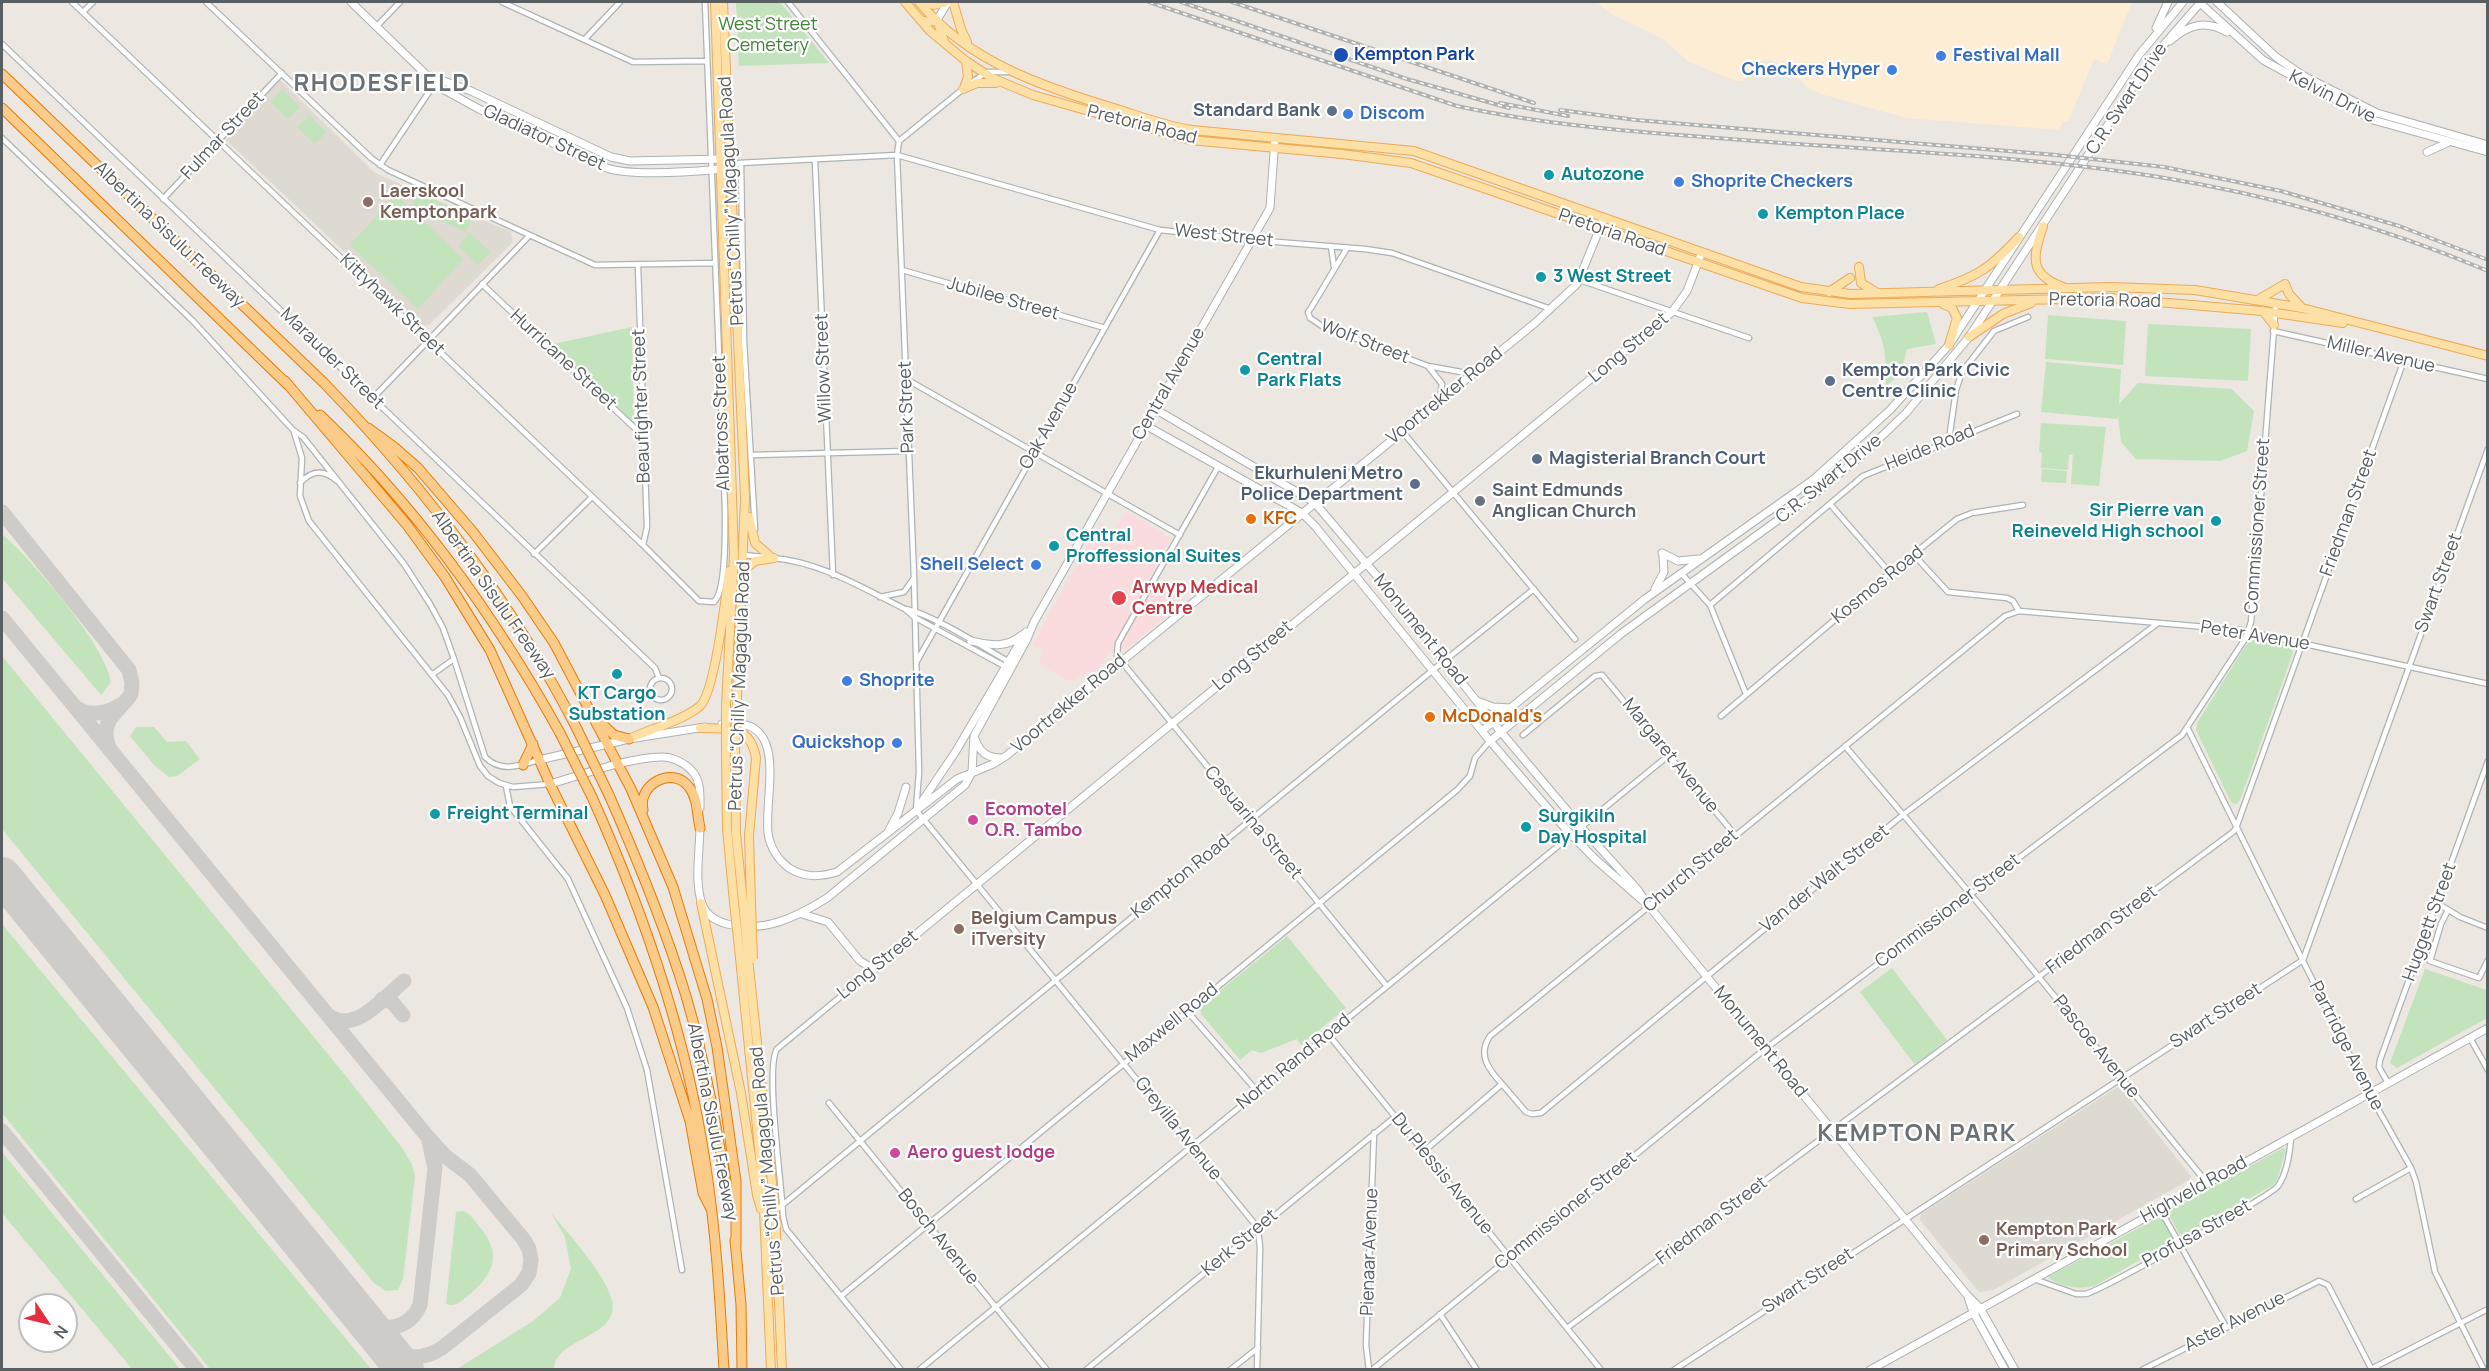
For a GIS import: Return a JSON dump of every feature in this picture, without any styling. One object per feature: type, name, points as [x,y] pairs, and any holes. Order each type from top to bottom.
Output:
[{"type":"highway","name":"Albertina Sisulu Freeway","points":[[2,74],[368,428],[405,471],[473,560],[552,680],[609,795],[650,891],[687,998],[708,1082],[736,1246],[742,1370]]},
{"type":"highway","name":"Albertina Sisulu Freeway","points":[[2,108],[363,456],[415,516],[455,568],[504,640],[560,733],[591,796],[631,888],[668,1000],[694,1103],[711,1209],[720,1287],[724,1370]]},
{"type":"highway","points":[[285,381],[407,525],[445,578],[490,650],[550,784],[614,915],[657,1018],[690,1121],[704,1192],[711,1209]]},
{"type":"highway","points":[[368,428],[418,468],[473,532],[554,643],[618,764],[652,836]]},
{"type":"highway","points":[[591,712],[614,735],[629,739]]},
{"type":"highway","points":[[523,765],[533,744]]},
{"type":"highway","points":[[700,828],[691,789],[681,780],[663,778],[649,787],[642,799],[643,808],[687,929],[712,1023],[736,1181],[736,1246]]},
{"type":"main road","name":"Gladiator Street","points":[[351,2],[434,79],[479,109],[607,168],[618,171],[711,170],[721,169],[735,163]]},
{"type":"main road","name":"Petrus “Chilly” Magagula Road","points":[[715,2],[734,555],[726,705],[730,750]]},
{"type":"main road","name":"Petrus “Chilly” Magagula Road","points":[[723,2],[735,163],[745,498],[737,698],[730,750],[727,829],[743,902],[760,1143],[771,1370]]},
{"type":"main road","name":"Pretoria Road","points":[[905,2],[919,19],[966,61],[1004,84],[1033,95],[1169,136],[1190,140],[1397,159],[1807,299],[1850,304],[2110,298],[2274,312],[2359,324]]},
{"type":"main road","name":"Pretoria Road","points":[[921,2],[937,20],[969,46],[1013,73],[1070,96],[1171,126],[1414,152],[1801,287],[1829,292],[1876,293],[2066,288],[2194,290],[2302,308],[2487,357]]},
{"type":"main road","points":[[921,2],[933,5],[947,2]]},
{"type":"main road","points":[[946,45],[939,32],[937,20],[947,2]]},
{"type":"main road","points":[[953,2],[969,46]]},
{"type":"main road","points":[[2154,33],[2168,2]]},
{"type":"main road","name":"C.R. Swart Drive","points":[[1482,731],[1645,599],[1814,480],[1877,423],[1914,385],[1948,345],[2154,33],[2183,2]]},
{"type":"main road","name":"C.R. Swart Drive","points":[[1490,741],[1622,633],[1818,491],[1862,456],[1924,394],[1969,337],[2154,56],[2200,2]]},
{"type":"main road","name":"Kelvin Drive","points":[[2200,2],[2263,60],[2373,120],[2487,152]]},
{"type":"main road","name":"Kelvin Drive","points":[[2217,2],[2276,57],[2302,75],[2377,113],[2487,145]]},
{"type":"main road","points":[[919,19],[928,22],[937,20]]},
{"type":"main road","points":[[2154,56],[2176,36],[2198,24],[2216,26],[2235,36]]},
{"type":"main road","points":[[963,89],[968,77],[966,61]]},
{"type":"main road","name":"Gladiator Street","points":[[434,79],[485,98],[610,157],[630,161],[721,159],[735,163]]},
{"type":"main road","points":[[963,89],[981,82],[1004,84]]},
{"type":"main road","points":[[479,109],[485,98]]},
{"type":"main road","name":"Central Avenue","points":[[916,810],[942,774],[1010,666],[1270,207],[1275,138]]},
{"type":"main road","points":[[2427,152],[2450,142]]},
{"type":"main road","points":[[607,168],[610,157]]},
{"type":"main road","points":[[666,160],[667,171]]},
{"type":"main road","name":"Voortrekker Road","points":[[702,903],[712,917],[721,922],[756,928],[802,914],[827,898],[960,791],[972,772],[1002,758],[1551,309],[1580,280],[1604,218]]},
{"type":"main road","points":[[2043,226],[2035,255],[2037,267],[2049,282],[2066,288]]},
{"type":"main road","points":[[1929,292],[1972,278],[1987,269],[2019,237]]},
{"type":"main road","name":"Long Street","points":[[874,969],[1672,312],[1687,291],[1702,252]]},
{"type":"main road","points":[[1859,267],[1861,282],[1876,293]]},
{"type":"main road","points":[[1829,292],[1850,278]]},
{"type":"main road","points":[[2258,300],[2285,284],[2289,294],[2302,308]]},
{"type":"main road","points":[[1969,337],[2003,314],[2038,301]]},
{"type":"main road","points":[[1939,302],[1952,308],[1957,318],[1948,345]]},
{"type":"main road","points":[[2263,311],[2273,328]]},
{"type":"main road","name":"Monument Road","points":[[1155,409],[1314,502],[1366,562],[1493,723],[1638,890],[1705,976],[1967,1295],[2015,1370]]},
{"type":"main road","name":"Monument Road","points":[[1145,425],[1302,513],[1354,572],[1490,741],[1570,835],[1646,903]]},
{"type":"main road","points":[[745,498],[752,537],[758,547],[773,558]]},
{"type":"main road","points":[[1645,599],[1662,579],[1665,567],[1662,554],[1682,561],[1704,558]]},
{"type":"main road","points":[[539,760],[629,739],[689,714],[704,701],[711,683],[729,570],[734,555]]},
{"type":"main road","points":[[743,571],[756,561],[773,558]]},
{"type":"main road","name":"Central Avenue","points":[[1010,666],[1027,631],[1034,622]]},
{"type":"main road","points":[[971,641],[993,646],[1008,644],[1027,631]]},
{"type":"main road","points":[[629,739],[742,723],[757,729],[770,757],[768,833],[771,844],[784,864],[806,876],[824,876],[837,872],[950,783],[972,772],[974,736],[1010,666]]},
{"type":"main road","points":[[1475,699],[1493,707],[1510,708]]},
{"type":"main road","points":[[700,728],[740,732],[748,736],[754,745],[756,758],[743,902],[747,958]]},
{"type":"main road","points":[[974,736],[983,754],[1002,758]]},
{"type":"main road","points":[[550,784],[618,764],[660,757],[673,759],[684,764],[693,772],[698,783],[699,886],[741,1093],[757,1195],[764,1220]]},
{"type":"main road","points":[[888,832],[898,813],[906,787]]},
{"type":"main road","points":[[802,914],[828,922],[860,961],[874,969]]},
{"type":"main road","name":"Petrus “Chilly” Magagula Road","points":[[747,958],[775,1211],[782,1370]]},
{"type":"main road","name":"Highveld Road","points":[[1870,1370],[2487,1028]]},
{"type":"main road","name":"Monument Road","points":[[1977,1310],[2005,1370]]},
{"type":"street","name":"Kittyhawk Street","points":[[72,2],[429,340],[699,601],[714,602]]},
{"type":"street","points":[[83,12],[93,2]]},
{"type":"street","points":[[206,2],[380,165],[595,265],[716,263]]},
{"type":"street","points":[[376,26],[400,2]]},
{"type":"street","points":[[506,2],[637,63],[707,61]]},
{"type":"street","points":[[585,39],[620,2]]},
{"type":"street","points":[[705,2],[711,159]]},
{"type":"street","points":[[788,2],[899,141],[984,73],[997,70],[1013,73]]},
{"type":"street","name":"Marauder Street","points":[[2,44],[655,668],[659,678]]},
{"type":"street","name":"Fulmar Street","points":[[164,199],[282,73]]},
{"type":"street","points":[[380,165],[434,79]]},
{"type":"street","points":[[2,138],[193,321],[293,430],[303,437],[404,564],[443,628],[484,757],[496,766],[523,765],[539,760]]},
{"type":"street","name":"Park Street","points":[[899,141],[897,155],[914,577],[919,772],[916,810]]},
{"type":"street","name":"Gladiator Street","points":[[735,163],[815,161],[897,155]]},
{"type":"street","name":"West Street","points":[[897,155],[1160,230],[1392,253],[1551,309]]},
{"type":"street","name":"Albatross Street","points":[[711,159],[725,542],[719,595],[714,602]]},
{"type":"street","name":"Willow Street","points":[[815,161],[833,575]]},
{"type":"street","name":"Albatross Street","points":[[735,163],[755,535],[759,543]]},
{"type":"street","name":"Oak Avenue","points":[[916,663],[1160,230]]},
{"type":"street","points":[[373,398],[529,236]]},
{"type":"street","points":[[1331,246],[1334,267]]},
{"type":"street","points":[[1334,267],[1347,248]]},
{"type":"street","name":"Beaufighter Street","points":[[638,266],[647,527],[643,545]]},
{"type":"street","name":"Wolf Street","points":[[1334,267],[1308,312],[1310,318],[1322,326],[1428,366],[1472,374]]},
{"type":"street","name":"Jubilee Street","points":[[902,270],[1105,328]]},
{"type":"street","points":[[1580,280],[1749,338]]},
{"type":"street","name":"Hurricane Street","points":[[482,284],[644,436]]},
{"type":"street","name":"Commissioner Street","points":[[1371,1370],[1765,1049],[2188,729],[2248,631],[2252,614],[2276,303]]},
{"type":"street","points":[[1949,440],[1956,390],[1962,372],[1990,334],[2028,317]]},
{"type":"street","name":"Miller Avenue","points":[[2273,328],[2487,379]]},
{"type":"street","name":"Friedman Street","points":[[1567,1328],[2236,828],[2404,360]]},
{"type":"street","name":"Wolf Street","points":[[1428,366],[1442,384],[1440,400]]},
{"type":"street","points":[[906,379],[1106,495],[1180,535]]},
{"type":"street","name":"Heide Road","points":[[1710,605],[1870,472],[2017,414]]},
{"type":"street","points":[[293,430],[301,453],[302,505],[312,527],[433,674],[460,717],[483,771],[506,786],[527,788],[550,784]]},
{"type":"street","points":[[1402,430],[1575,639]]},
{"type":"street","name":"Swart Street","points":[[1674,1370],[2303,960],[2487,449]]},
{"type":"street","points":[[752,455],[909,451]]},
{"type":"street","points":[[1120,661],[1116,652],[1118,643],[1218,467]]},
{"type":"street","points":[[300,483],[310,474],[323,472],[329,474],[345,489]]},
{"type":"street","points":[[534,554],[592,497]]},
{"type":"street","points":[[1830,504],[1890,573]]},
{"type":"street","name":"Kosmos Road","points":[[1721,717],[1890,573],[1964,515],[2023,505]]},
{"type":"street","points":[[734,555],[796,561],[833,575],[905,609],[936,629],[1010,666]]},
{"type":"street","points":[[1914,555],[1948,592],[2007,598],[2013,601],[2019,611]]},
{"type":"street","points":[[1681,573],[1710,605],[1746,694]]},
{"type":"street","points":[[880,597],[904,592],[914,577]]},
{"type":"street","name":"Kempton Road","points":[[775,1211],[1432,669],[1534,589]]},
{"type":"street","name":"Peter Avenue","points":[[2019,611],[2248,631],[2487,684]]},
{"type":"street","name":"Church Street","points":[[1502,1084],[1485,1062],[1484,1046],[1490,1036],[1646,903],[1735,835],[1999,620],[2019,611]]},
{"type":"street","points":[[914,614],[939,623],[1010,666]]},
{"type":"street","name":"Van der Walt Street","points":[[1502,1084],[1526,1112],[1541,1113],[1904,814],[2158,623]]},
{"type":"street","points":[[433,674],[454,659]]},
{"type":"street","name":"Casuarina Street","points":[[1120,661],[1386,985]]},
{"type":"street","name":"Margaret Avenue","points":[[1523,735],[1595,676],[1599,674],[1606,677],[1735,835]]},
{"type":"street","name":"Marauder Street","points":[[659,678],[669,681],[672,691],[666,700],[655,699],[650,690],[650,684],[659,678]]},
{"type":"street","name":"Partridge Avenue","points":[[2188,729],[2369,1093],[2411,1168],[2416,1182],[2434,1272],[2484,1370]]},
{"type":"street","name":"Maxwell Road","points":[[841,1296],[1458,790],[1470,776],[1475,758],[1490,741]]},
{"type":"street","name":"Pascoe Avenue","points":[[1845,746],[1904,814],[2207,1183]]},
{"type":"street","name":"North Rand Road","points":[[919,1370],[1669,754]]},
{"type":"street","name":"Huggett Street","points":[[2388,1083],[2379,1067],[2380,1060],[2487,761]]},
{"type":"street","points":[[506,786],[510,806],[568,879],[627,1008],[647,1070],[682,1270]]},
{"type":"street","name":"Greyilla Avenue","points":[[916,810],[1258,1228]]},
{"type":"street","points":[[2437,903],[2487,928]]},
{"type":"street","points":[[2448,910],[2440,927],[2430,961],[2479,978],[2487,960]]},
{"type":"street","name":"Long Street","points":[[782,1205],[774,1053],[782,1043],[874,969]]},
{"type":"street","points":[[1187,1011],[1257,1091]]},
{"type":"street","name":"Du Plessis Avenue","points":[[1328,1034],[1601,1370]]},
{"type":"street","points":[[2470,1038],[2487,1070]]},
{"type":"street","points":[[1423,1152],[1502,1084]]},
{"type":"street","name":"Bosch Avenue","points":[[829,1103],[1047,1370]]},
{"type":"street","name":"Kerk Street","points":[[1086,1370],[1395,1117]]},
{"type":"street","name":"Pienaar Avenue","points":[[1371,1370],[1366,1345],[1374,1133]]},
{"type":"street","name":"Profusa Street","points":[[2034,1279],[2076,1294],[2086,1294],[2179,1244],[2276,1188],[2289,1155],[2291,1137]]},
{"type":"street","points":[[2356,1199],[2411,1168]]},
{"type":"street","points":[[782,1205],[784,1222],[790,1235],[901,1370]]},
{"type":"street","points":[[2160,1209],[2226,1327]]},
{"type":"street","points":[[766,1245],[770,1217],[775,1211]]},
{"type":"street","points":[[1257,1370],[1260,1248],[1258,1228]]},
{"type":"street","name":"Aster Avenue","points":[[2142,1370],[2319,1281],[2328,1285],[2371,1369]]},
{"type":"street","points":[[2371,1369],[2487,1309]]},
{"type":"street","points":[[1440,1314],[1477,1370]]},
{"type":"street","points":[[1230,1370],[1258,1348]]},
{"type":"shaded area","points":[[1596,2],[2132,2],[2107,64],[2094,59],[2068,122],[2063,121],[2059,130],[1906,118],[1821,94],[1808,88],[1786,66],[1766,59],[1755,65],[1751,74],[1743,81],[1736,81],[1689,62],[1663,39],[1611,14]]},
{"type":"shaded area","name":"Laerskool Kemptonpark","points":[[280,80],[375,173],[511,232],[513,242],[429,325],[423,326],[226,140]]},
{"type":"shaded area","name":"Arwyp Medical Centre","points":[[1126,511],[1171,538],[1148,581],[1158,588],[1175,589],[1180,602],[1130,646],[1108,654],[1098,670],[1083,674],[1072,682],[1039,664],[1044,651],[1032,645],[1100,523],[1113,531]]},
{"type":"shaded area","name":"Kempton Park Primary School","points":[[2119,1086],[2191,1176],[2189,1180],[1993,1290],[1979,1292],[1920,1220],[1921,1214]]},
{"type":"green space","name":"West Street Cemetery","points":[[736,2],[780,2],[829,63],[739,66]]},
{"type":"green space","points":[[282,89],[300,107],[288,119],[270,101]]},
{"type":"green space","points":[[309,115],[326,132],[315,144],[297,127]]},
{"type":"green space","points":[[418,192],[472,218],[466,232],[411,207]]},
{"type":"green space","points":[[396,195],[463,259],[418,309],[350,245]]},
{"type":"green space","points":[[470,233],[490,252],[478,265],[458,246]]},
{"type":"green space","points":[[1927,312],[1936,344],[1907,349],[1901,373],[1886,386],[1884,350],[1872,317]]},
{"type":"green space","points":[[2048,315],[2126,321],[2123,365],[2045,359]]},
{"type":"green space","points":[[2148,324],[2251,329],[2248,381],[2145,376]]},
{"type":"green space","points":[[632,327],[634,430],[549,345]]},
{"type":"green space","points":[[2046,362],[2121,369],[2119,404],[2138,383],[2232,389],[2254,411],[2247,451],[2220,461],[2136,459],[2121,442],[2118,416],[2117,419],[2041,412]]},
{"type":"green space","points":[[2041,423],[2106,427],[2099,486],[2071,484],[2073,455],[2069,455],[2068,470],[2041,468],[2042,453],[2039,452]]},
{"type":"green space","points":[[2042,469],[2067,471],[2066,483],[2041,482]]},
{"type":"green space","points":[[2,534],[48,582],[96,646],[111,682],[101,695],[2,578]]},
{"type":"green space","points":[[2256,636],[2287,642],[2291,644],[2293,653],[2240,800],[2236,804],[2231,802],[2196,730],[2197,723],[2246,645]]},
{"type":"green space","points":[[2,656],[403,1149],[415,1176],[403,1279],[398,1290],[386,1291],[374,1283],[2,829]]},
{"type":"green space","points":[[136,727],[154,727],[167,742],[186,741],[200,759],[177,776],[169,777],[155,766],[130,736]]},
{"type":"green space","points":[[2,924],[371,1369],[210,1369],[2,1113]]},
{"type":"green space","points":[[1287,936],[1346,1008],[1301,1045],[1297,1039],[1261,1053],[1252,1050],[1240,1060],[1201,1014],[1200,1007]]},
{"type":"green space","points":[[1892,968],[1947,1040],[1915,1065],[1860,992]]},
{"type":"green space","points":[[2425,969],[2487,990],[2487,1018],[2397,1068],[2390,1063]]},
{"type":"green space","points":[[2283,1148],[2286,1150],[2277,1180],[2273,1185],[2181,1237],[2168,1213],[2170,1210]]},
{"type":"green space","points":[[2,1152],[180,1369],[132,1369],[78,1304],[78,1293],[69,1293],[2,1213]]},
{"type":"green space","points":[[463,1211],[472,1217],[486,1236],[491,1245],[492,1262],[490,1270],[479,1286],[459,1303],[450,1305],[446,1304],[456,1212]]},
{"type":"green space","points":[[551,1213],[602,1278],[612,1300],[612,1313],[607,1322],[565,1350],[557,1358],[554,1369],[457,1369],[533,1321],[560,1298],[571,1269],[565,1237]]},
{"type":"green space","points":[[2161,1216],[2175,1240],[2094,1286],[2070,1287],[2048,1277]]},
{"type":"taxiway","points":[[2,512],[129,670],[132,683],[131,694],[111,718],[106,731],[110,750]]},
{"type":"taxiway","points":[[2,618],[427,1136],[445,1156],[470,1175],[529,1249],[531,1260],[529,1273],[521,1285],[442,1348],[427,1355],[413,1357],[406,1356],[385,1345]]},
{"type":"taxiway","points":[[75,707],[86,712],[97,713],[109,711],[120,705]]},
{"type":"taxiway","points":[[329,1016],[339,1020],[359,1017],[379,1004],[404,981]]},
{"type":"taxiway","points":[[382,999],[392,1002],[403,1015]]},
{"type":"taxiway","points":[[2,1131],[197,1370]]},
{"type":"taxiway","points":[[364,1320],[380,1327],[396,1326],[410,1319],[420,1305],[435,1168],[429,1141]]},
{"type":"taxiway","points":[[386,1347],[391,1357],[393,1370]]},
{"type":"runway","points":[[2,876],[405,1370]]},
{"type":"railway","points":[[1149,2],[1457,106],[1541,121],[1626,131],[2024,160],[2159,177],[2243,193],[2326,214],[2408,240],[2488,271]]},
{"type":"railway","points":[[1181,2],[1407,79],[1509,108]]},
{"type":"railway","points":[[1232,2],[1534,103]]},
{"type":"railway","points":[[1500,103],[1568,116]]},
{"type":"railway","points":[[1560,110],[1636,120],[2056,155],[2164,167],[2281,191],[2399,226],[2488,260]]},
{"type":"place","name":"Kempton Park","points":[[1341,55]]},
{"type":"place","name":"Festival Mall","points":[[1941,56]]},
{"type":"place","name":"Checkers Hyper","points":[[1892,70]]},
{"type":"place","name":"Standard Bank","points":[[1332,111]]},
{"type":"place","name":"Discom","points":[[1348,114]]},
{"type":"place","name":"Autozone","points":[[1549,175]]},
{"type":"place","name":"Shoprite Checkers","points":[[1679,182]]},
{"type":"place","name":"Laerskool Kemptonpark","points":[[368,202]]},
{"type":"place","name":"Kempton Place","points":[[1763,214]]},
{"type":"place","name":"3 West Street","points":[[1541,277]]},
{"type":"place","name":"Central Park Flats","points":[[1245,370]]},
{"type":"place","name":"Kempton Park Civic Centre Clinic","points":[[1830,381]]},
{"type":"place","name":"Magisterial Branch Court","points":[[1537,459]]},
{"type":"place","name":"Ekurhuleni Metro Police Department","points":[[1415,484]]},
{"type":"place","name":"Saint Edmunds Anglican Church","points":[[1480,501]]},
{"type":"place","name":"KFC","points":[[1251,519]]},
{"type":"place","name":"Sir Pierre van Reineveld High school","points":[[2216,521]]},
{"type":"place","name":"Central Proffessional Suites","points":[[1054,546]]},
{"type":"place","name":"Shell Select","points":[[1036,565]]},
{"type":"place","name":"Arwyp Medical Centre","points":[[1119,598]]},
{"type":"place","name":"KT Cargo Substation","points":[[617,674]]},
{"type":"place","name":"Shoprite","points":[[847,681]]},
{"type":"place","name":"McDonald's","points":[[1430,717]]},
{"type":"place","name":"Quickshop","points":[[897,743]]},
{"type":"place","name":"Freight Terminal","points":[[435,814]]},
{"type":"place","name":"Ecomotel O.R. Tambo","points":[[973,820]]},
{"type":"place","name":"Surgikiln Day Hospital","points":[[1526,827]]},
{"type":"place","name":"Belgium Campus iTversity","points":[[959,929]]},
{"type":"place","name":"Aero guest lodge","points":[[895,1153]]},
{"type":"place","name":"Kempton Park Primary School","points":[[1984,1240]]},
{"type":"district","name":"RHODESFIELD","points":[[382,84]]},
{"type":"district","name":"KEMPTON PARK","points":[[1917,1134]]}]
